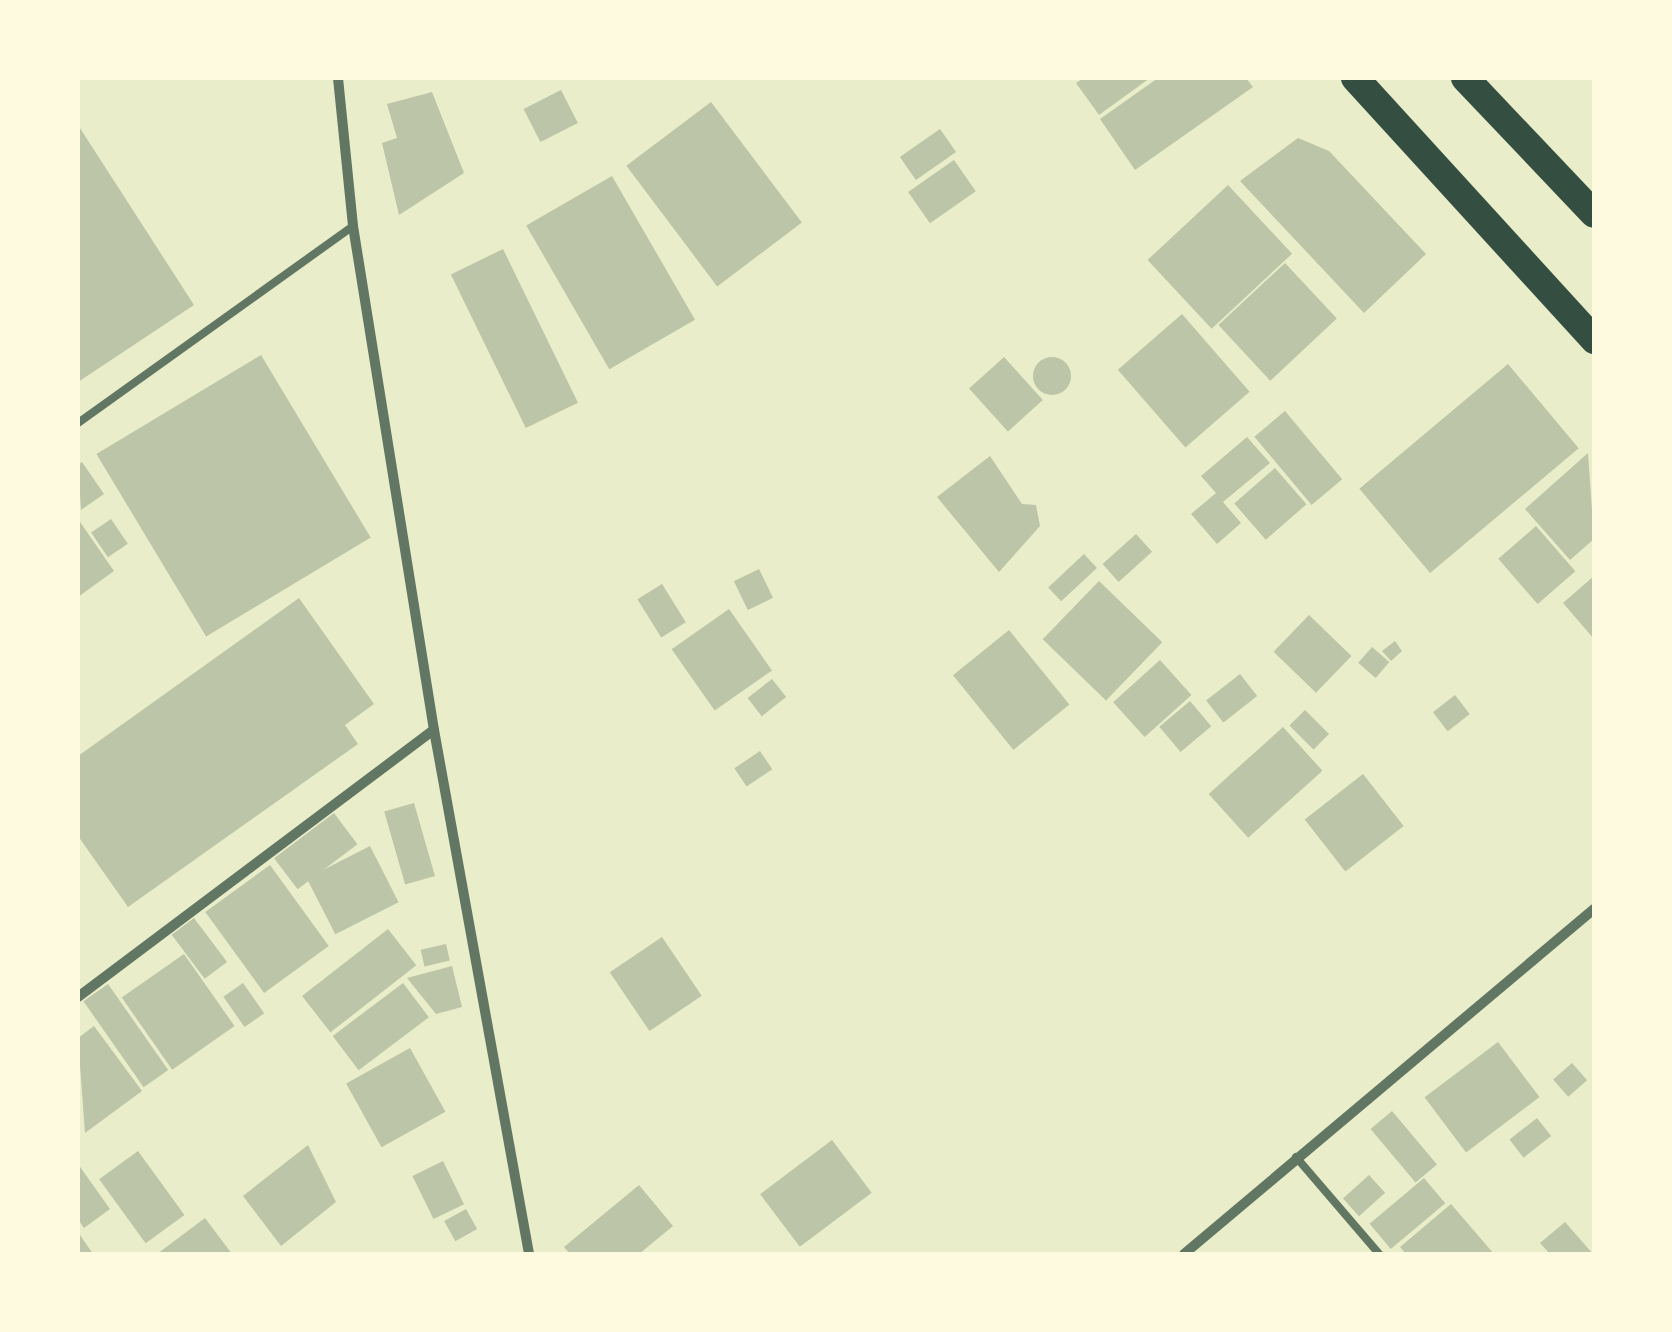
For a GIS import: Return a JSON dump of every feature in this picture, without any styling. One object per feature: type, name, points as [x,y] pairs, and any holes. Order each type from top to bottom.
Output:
[{"type":"highway","points":[[1356,78],[1594,340]]},
{"type":"highway","points":[[1465,78],[1594,214]]},
{"type":"street","points":[[338,78],[352,226],[434,730],[529,1254]]},
{"type":"street","points":[[78,997],[434,730]]},
{"type":"street","points":[[1184,1254],[1594,909]]},
{"type":"lane","points":[[78,422],[352,226]]},
{"type":"lane","points":[[1296,1157],[1380,1254]]},
{"type":"building","points":[[1084,78],[1150,78],[1099,115],[1076,83]]},
{"type":"building","points":[[1158,78],[1246,78],[1253,87],[1135,170],[1100,119]]},
{"type":"building","points":[[561,90],[578,123],[540,142],[524,109]]},
{"type":"building","points":[[432,92],[464,173],[399,215],[382,143],[397,138],[387,104]]},
{"type":"building","points":[[711,102],[802,223],[717,286],[626,166]]},
{"type":"building","points":[[78,125],[194,305],[78,382]]},
{"type":"building","points":[[940,129],[956,152],[916,180],[900,157]]},
{"type":"building","points":[[1298,138],[1329,151],[1426,254],[1364,313],[1240,181]]},
{"type":"building","points":[[954,160],[976,191],[930,223],[908,192]]},
{"type":"building","points":[[612,176],[695,320],[609,369],[526,226]]},
{"type":"building","points":[[1228,185],[1292,254],[1212,329],[1148,260]]},
{"type":"building","points":[[503,249],[578,403],[526,428],[451,274]]},
{"type":"building","points":[[1285,263],[1337,319],[1270,381],[1218,325]]},
{"type":"building","points":[[1182,314],[1250,392],[1185,448],[1118,370]]},
{"type":"building","points":[[261,355],[371,538],[206,636],[96,454]]},
{"type":"building","points":[[1004,357],[1043,400],[1008,432],[969,388]]},
{"type":"building","points":[[1052,357],[1066,362],[1071,376],[1066,390],[1052,395],[1038,390],[1033,376],[1038,362]]},
{"type":"building","points":[[1508,364],[1579,448],[1430,573],[1359,489]]},
{"type":"building","points":[[1285,411],[1342,479],[1312,505],[1254,437]]},
{"type":"building","points":[[1247,437],[1270,463],[1223,502],[1241,523],[1217,544],[1191,514],[1216,493],[1201,476]]},
{"type":"building","points":[[1588,453],[1594,539],[1570,560],[1525,509]]},
{"type":"building","points":[[990,456],[1022,504],[1036,505],[1040,526],[999,572],[937,497]]},
{"type":"building","points":[[82,462],[104,494],[81,510],[78,465]]},
{"type":"building","points":[[1275,468],[1306,504],[1266,540],[1234,503]]},
{"type":"building","points":[[78,519],[114,571],[78,597]]},
{"type":"building","points":[[111,519],[128,544],[108,557],[91,532]]},
{"type":"building","points":[[1536,526],[1575,571],[1538,604],[1498,559]]},
{"type":"building","points":[[1136,534],[1152,552],[1119,582],[1103,564]]},
{"type":"building","points":[[1084,554],[1097,568],[1061,601],[1048,587]]},
{"type":"building","points":[[759,569],[773,598],[748,610],[734,581]]},
{"type":"building","points":[[1594,576],[1594,639],[1563,603]]},
{"type":"building","points":[[1099,581],[1162,642],[1106,700],[1043,639]]},
{"type":"building","points":[[662,584],[686,622],[661,638],[637,599]]},
{"type":"building","points":[[299,598],[374,704],[345,725],[358,744],[128,907],[78,836],[78,756]]},
{"type":"building","points":[[729,609],[772,670],[715,711],[672,649]]},
{"type":"building","points":[[1309,615],[1351,656],[1316,693],[1274,652]]},
{"type":"building","points":[[1009,630],[1069,705],[1013,750],[953,675]]},
{"type":"building","points":[[1395,641],[1402,651],[1391,661],[1382,651]]},
{"type":"building","points":[[1372,647],[1389,662],[1376,678],[1358,663]]},
{"type":"building","points":[[1160,660],[1191,695],[1145,737],[1113,702]]},
{"type":"building","points":[[1240,674],[1257,696],[1223,723],[1206,700]]},
{"type":"building","points":[[772,679],[786,697],[762,716],[748,698]]},
{"type":"building","points":[[1455,695],[1470,714],[1448,731],[1433,712]]},
{"type":"building","points":[[1190,701],[1211,726],[1181,752],[1159,727]]},
{"type":"building","points":[[1305,710],[1329,734],[1313,750],[1289,726]]},
{"type":"building","points":[[1283,727],[1322,771],[1248,838],[1209,794]]},
{"type":"building","points":[[760,751],[772,769],[747,787],[734,768]]},
{"type":"building","points":[[1363,774],[1404,826],[1345,872],[1305,820]]},
{"type":"building","points":[[414,803],[435,876],[405,885],[384,812]]},
{"type":"building","points":[[334,813],[357,844],[298,889],[274,858]]},
{"type":"building","points":[[370,846],[399,902],[335,934],[307,878]]},
{"type":"building","points":[[270,865],[329,946],[264,993],[205,912]]},
{"type":"building","points":[[194,918],[227,962],[205,979],[172,935]]},
{"type":"building","points":[[388,929],[416,965],[330,1032],[302,996]]},
{"type":"building","points":[[662,937],[702,996],[649,1031],[610,972]]},
{"type":"building","points":[[446,944],[450,961],[424,966],[421,950]]},
{"type":"building","points":[[184,954],[234,1026],[172,1070],[122,998]]},
{"type":"building","points":[[452,966],[462,1007],[436,1014],[407,978]]},
{"type":"building","points":[[243,983],[264,1013],[245,1027],[223,997]]},
{"type":"building","points":[[403,983],[429,1017],[359,1070],[333,1036]]},
{"type":"building","points":[[108,984],[168,1070],[144,1087],[83,1001]]},
{"type":"building","points":[[94,1026],[142,1091],[85,1133],[78,1038]]},
{"type":"building","points":[[1498,1042],[1540,1097],[1466,1152],[1425,1097]]},
{"type":"building","points":[[410,1048],[445,1112],[382,1147],[346,1083]]},
{"type":"building","points":[[1572,1063],[1587,1080],[1568,1097],[1553,1079]]},
{"type":"building","points":[[1392,1111],[1437,1165],[1416,1183],[1371,1129]]},
{"type":"building","points":[[1537,1118],[1551,1136],[1524,1158],[1509,1140]]},
{"type":"building","points":[[832,1140],[872,1193],[800,1247],[760,1194]]},
{"type":"building","points":[[308,1145],[336,1202],[281,1246],[243,1196]]},
{"type":"building","points":[[138,1151],[184,1215],[146,1243],[99,1179]]},
{"type":"building","points":[[443,1161],[464,1204],[433,1219],[412,1176]]},
{"type":"building","points":[[78,1164],[110,1209],[84,1228],[78,1219]]},
{"type":"building","points":[[1369,1175],[1385,1193],[1359,1216],[1343,1198]]},
{"type":"building","points":[[1424,1178],[1445,1203],[1391,1249],[1370,1224]]},
{"type":"building","points":[[639,1185],[673,1226],[639,1254],[570,1254],[564,1247]]},
{"type":"building","points":[[1451,1204],[1494,1254],[1406,1254],[1400,1247]]},
{"type":"building","points":[[466,1209],[477,1229],[455,1241],[444,1221]]},
{"type":"building","points":[[205,1218],[232,1254],[157,1254]]},
{"type":"building","points":[[1565,1222],[1593,1254],[1550,1254],[1540,1243]]},
{"type":"building","points":[[78,1232],[93,1254],[78,1254]]}]
